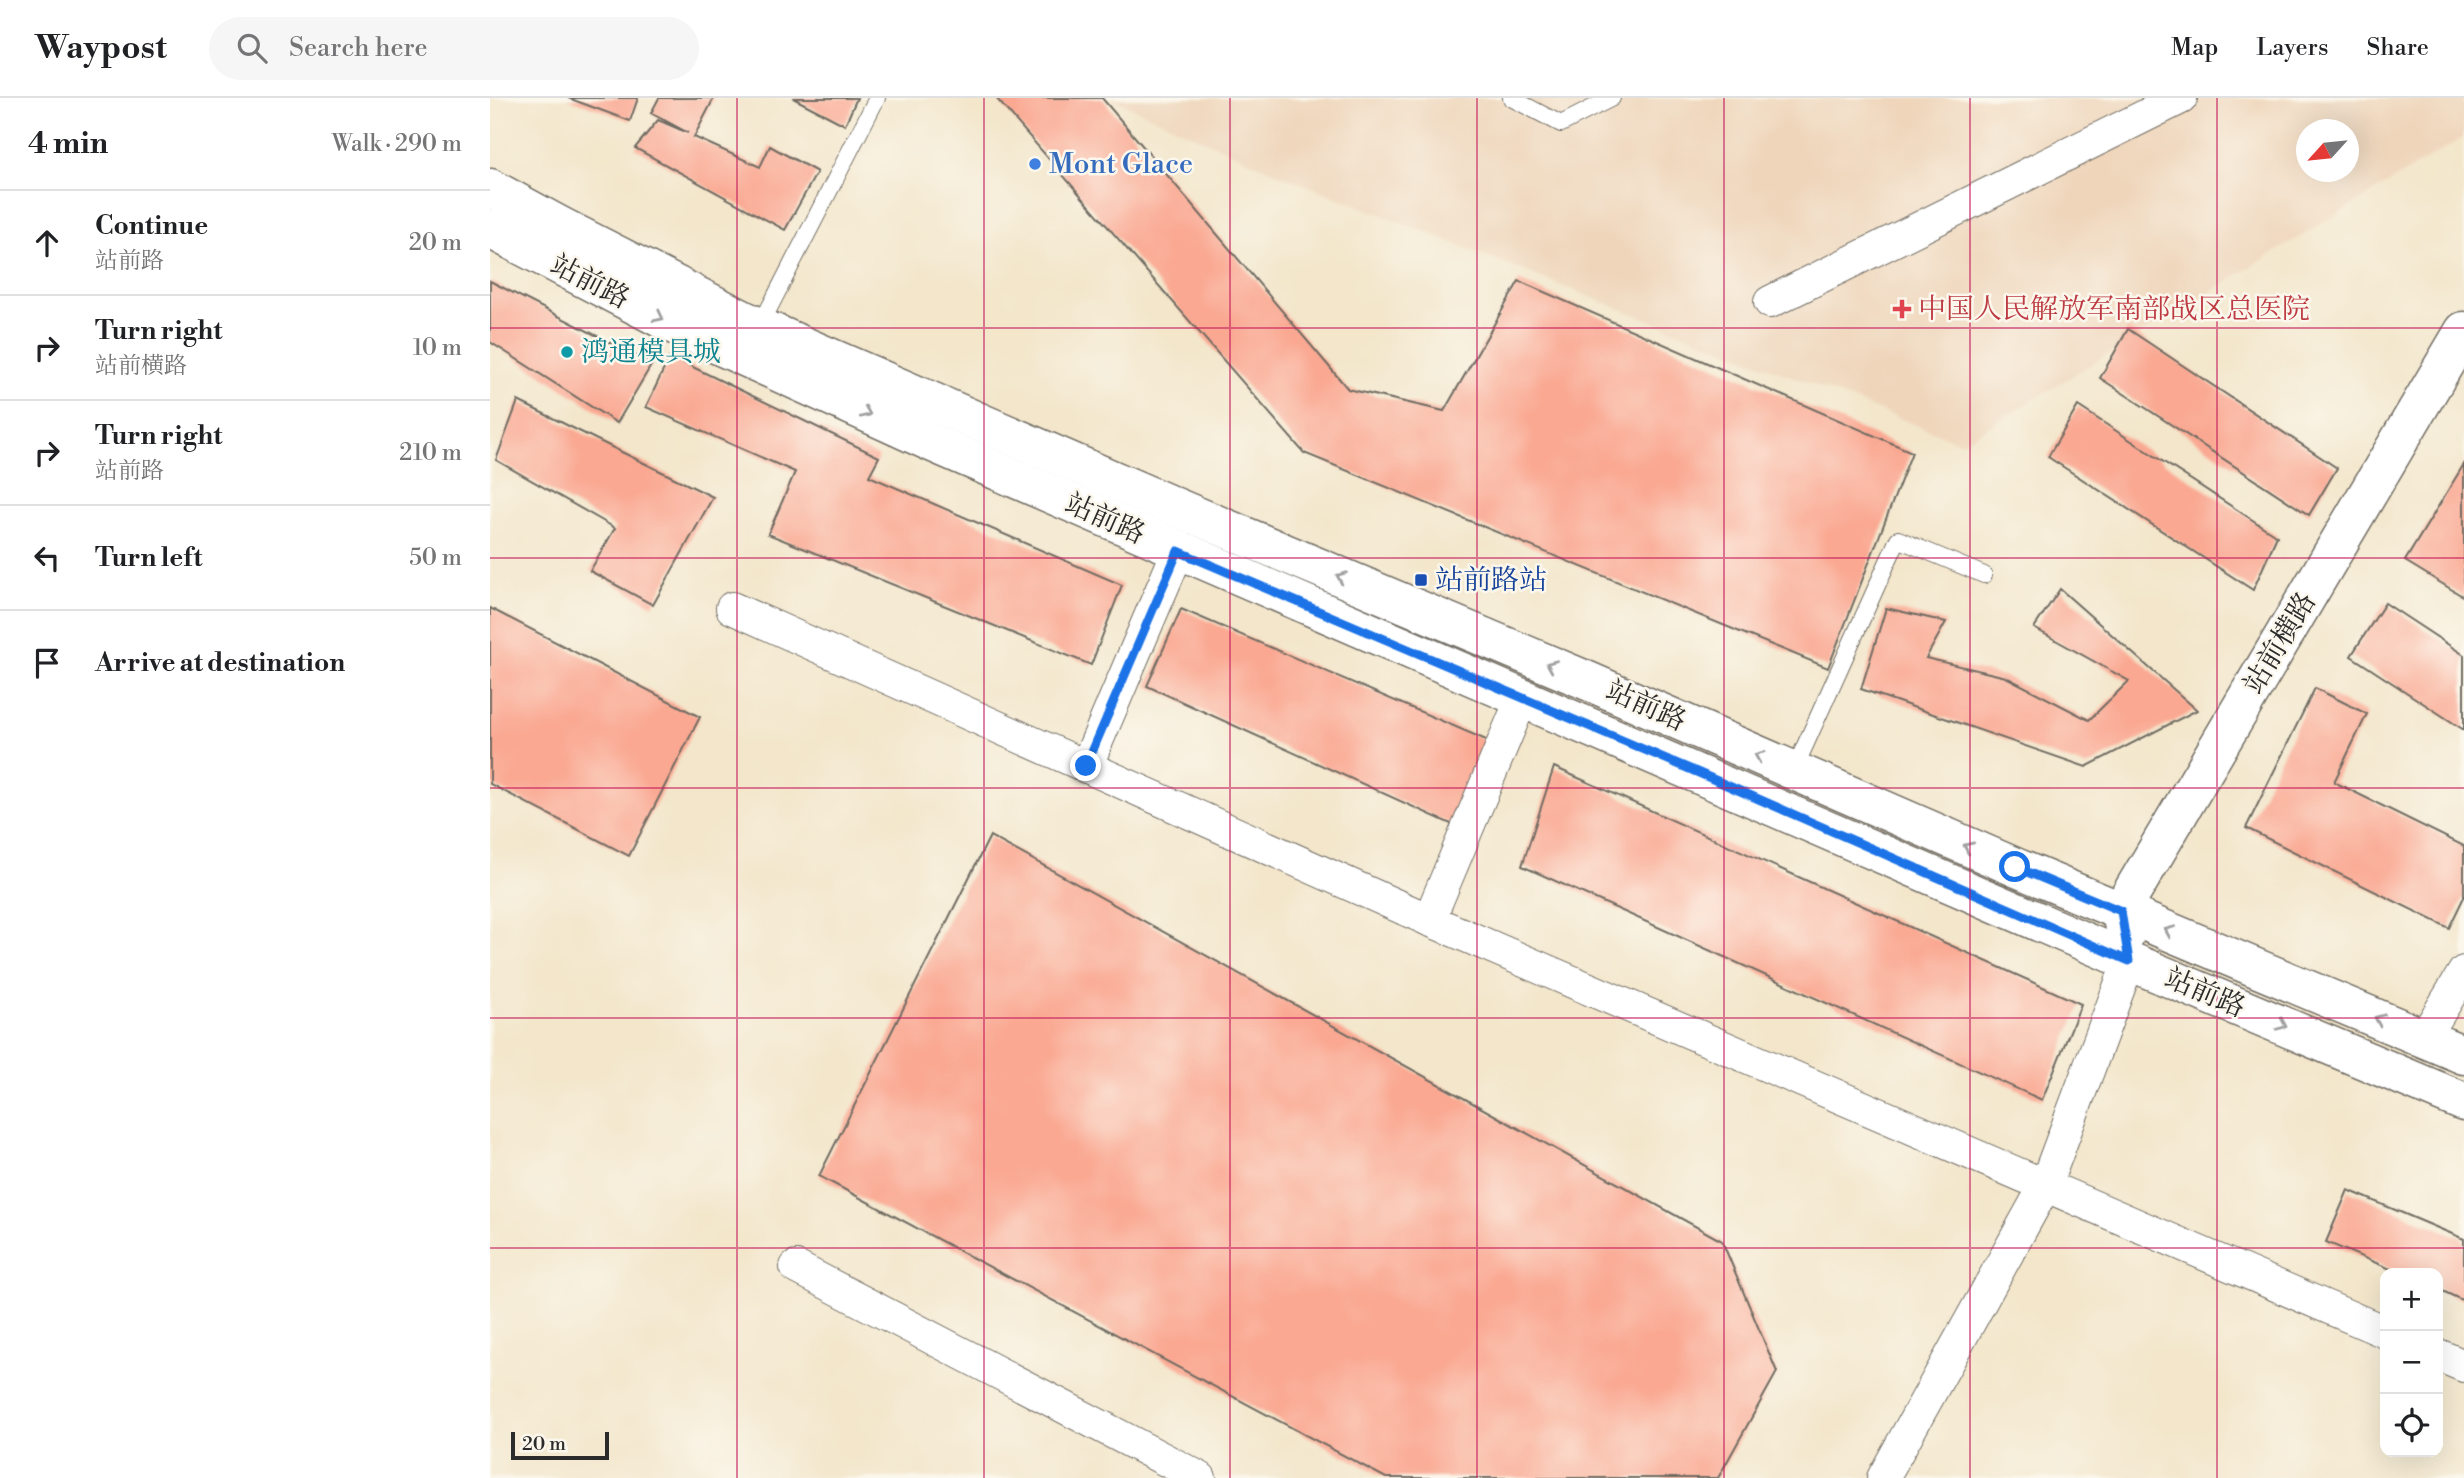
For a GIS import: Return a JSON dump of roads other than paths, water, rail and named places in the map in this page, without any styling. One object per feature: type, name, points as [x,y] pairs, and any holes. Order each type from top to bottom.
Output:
[{"type":"street","points":[[1770,302],[2181,98]]},
{"type":"street","name":"站前路","points":[[490,188],[760,326],[1160,500],[2464,1055]]},
{"type":"street","name":"站前路","points":[[490,229],[692,333],[1178,551],[2129,961],[2464,1102]]},
{"type":"street","name":"站前横路","points":[[2121,911],[2464,331]]},
{"type":"street","points":[[1086,766],[1178,551]]},
{"type":"street","points":[[732,608],[1429,920],[2383,1331]]},
{"type":"street","points":[[1429,920],[1522,698]]},
{"type":"street","points":[[1883,1478],[2045,1186],[2129,961],[2121,911]]},
{"type":"street","points":[[2424,1038],[2464,972]]},
{"type":"street","points":[[796,1267],[1200,1478]]},
{"type":"street","points":[[2443,1357],[2464,1366]]},
{"type":"lane","points":[[760,326],[877,98]]},
{"type":"lane","points":[[1511,98],[1561,124],[1612,98]]},
{"type":"lane","points":[[1794,770],[1898,539],[1984,575]]},
{"type":"place","name":"Mont Glace","points":[[1035,164]]},
{"type":"place","name":"中国人民解放军南部战区总医院","points":[[1902,309]]},
{"type":"place","name":"鸿通模具城","points":[[567,352]]},
{"type":"place","name":"站前路站","points":[[1421,580]]}]
